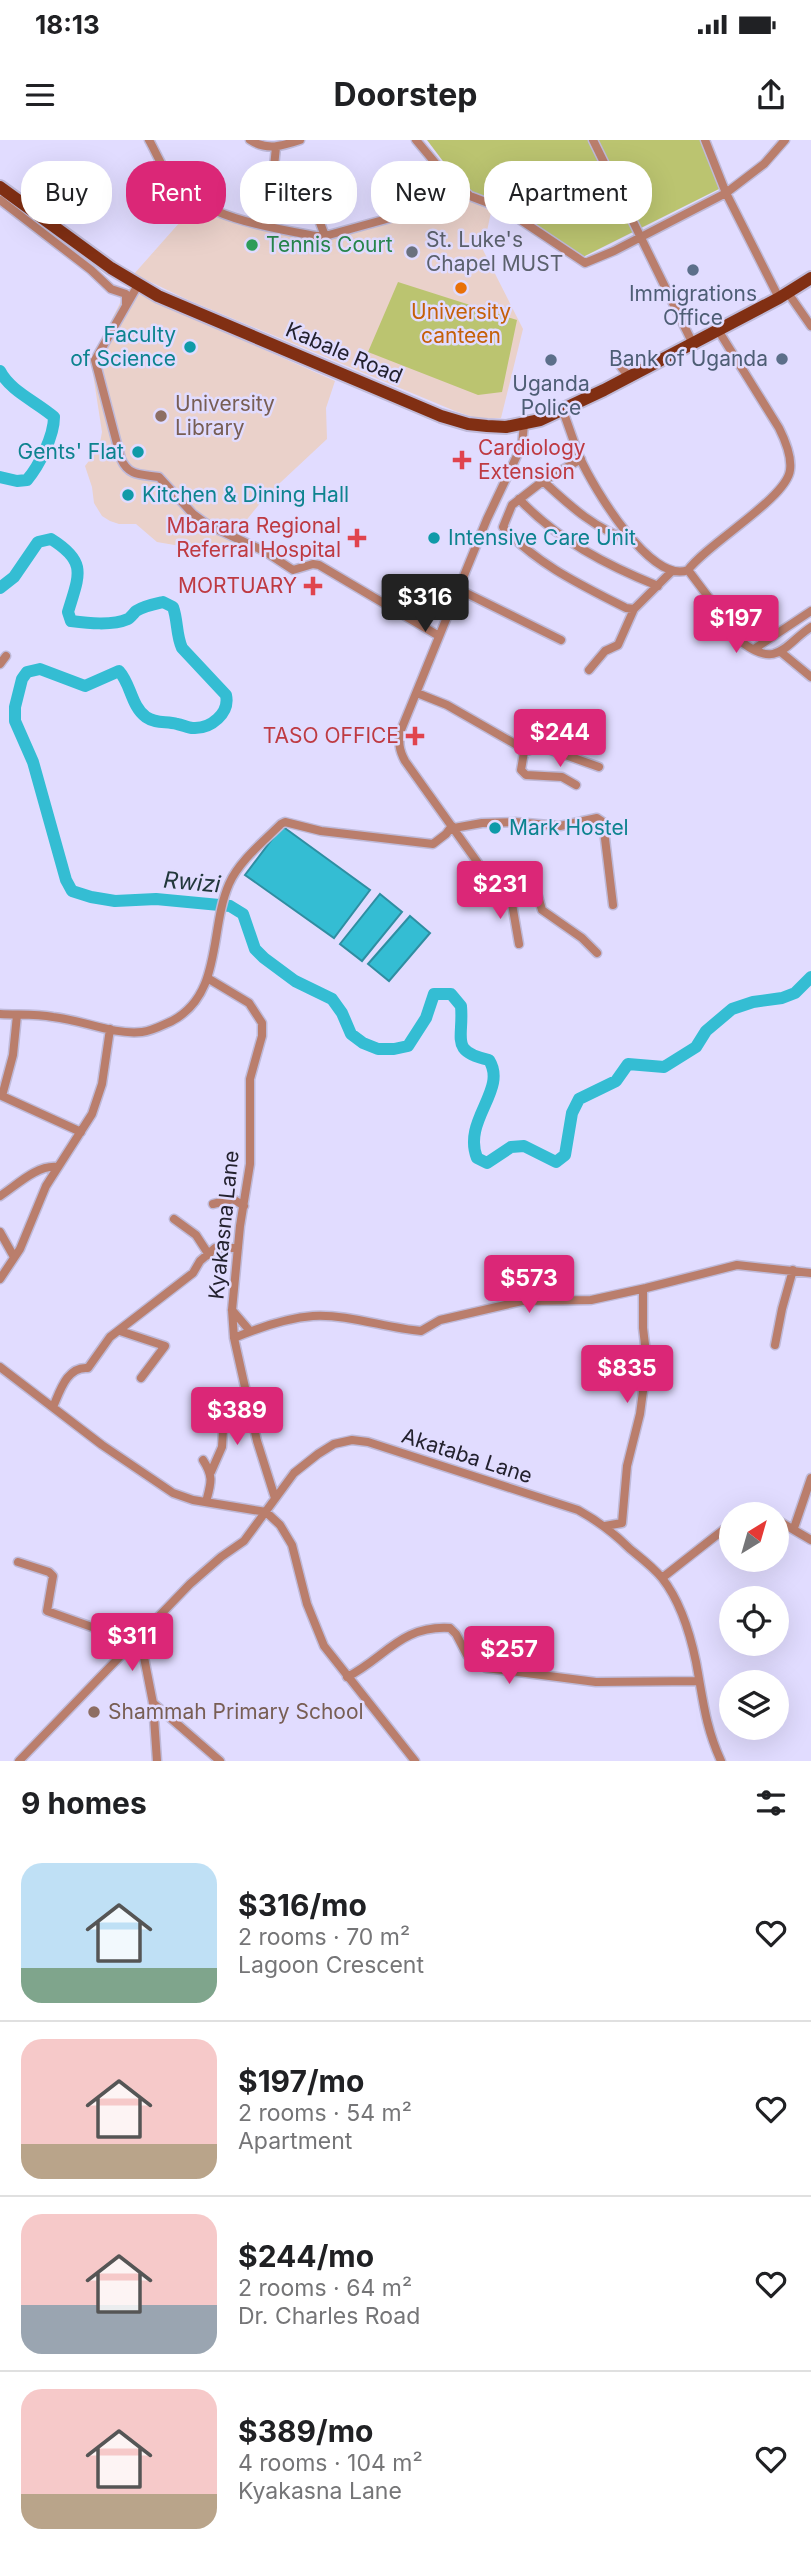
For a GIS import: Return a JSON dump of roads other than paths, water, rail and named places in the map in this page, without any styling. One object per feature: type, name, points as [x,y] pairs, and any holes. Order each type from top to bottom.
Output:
[{"type":"main road","name":"Kabale Road","points":[[0,187],[138,285],[442,416],[487,426],[524,424],[563,411],[786,295]]},
{"type":"main road","points":[[786,295],[811,278]]},
{"type":"main road","points":[[786,295],[811,287]]},
{"type":"street","points":[[149,140],[172,181],[187,195],[207,206],[264,226],[316,236],[371,223]]},
{"type":"street","points":[[250,140],[259,146],[276,147],[300,140]]},
{"type":"street","points":[[416,140],[433,161]]},
{"type":"street","points":[[593,140],[693,344]]},
{"type":"street","points":[[705,140],[726,193],[786,295],[811,326]]},
{"type":"street","points":[[470,196],[504,209],[582,263],[614,251],[726,193],[764,164],[785,140]]},
{"type":"street","points":[[276,147],[276,199],[290,209],[311,211],[319,220],[325,236]]},
{"type":"street","points":[[0,200],[91,270],[111,289],[126,294],[126,304]]},
{"type":"street","points":[[138,285],[95,360],[121,459],[127,470],[137,475],[159,477],[193,514],[212,528],[264,551],[293,570],[318,565],[439,636]]},
{"type":"street","points":[[563,411],[581,459],[594,484],[633,541],[655,562],[671,572],[682,573],[688,570],[720,539],[771,498],[784,483],[790,469],[785,440],[779,428],[718,330]]},
{"type":"street","points":[[618,363],[629,377]]},
{"type":"street","points":[[519,944],[511,898],[507,890],[483,870],[401,753],[398,742],[487,519],[522,445],[524,424]]},
{"type":"street","points":[[581,459],[543,481],[512,505],[503,527],[534,555],[574,582],[634,610]]},
{"type":"street","points":[[543,481],[567,504],[598,526],[633,541]]},
{"type":"street","points":[[519,499],[535,517],[572,544],[608,566],[658,586]]},
{"type":"street","points":[[688,570],[743,643],[754,649],[767,654],[782,653],[811,627]]},
{"type":"street","points":[[589,670],[606,651],[618,645],[634,610],[671,572]]},
{"type":"street","points":[[458,589],[561,640]]},
{"type":"street","points":[[754,649],[811,611]]},
{"type":"street","points":[[782,653],[811,677]]},
{"type":"street","points":[[0,664],[6,656]]},
{"type":"street","points":[[417,694],[447,705],[522,748],[524,752],[521,771],[526,775],[562,777],[576,785]]},
{"type":"street","points":[[524,752],[537,746],[599,767]]},
{"type":"street","points":[[0,1014],[53,1017],[110,1030],[145,1032],[182,1016],[209,979],[220,916],[232,878],[273,831],[285,822],[321,831],[428,844],[439,840],[453,827],[515,822],[560,826],[592,818],[600,819],[603,822],[613,905]]},
{"type":"street","points":[[507,890],[537,893],[542,910],[582,938],[597,953]]},
{"type":"street","name":"Kyakasna Lane","points":[[209,979],[249,1003],[262,1023],[262,1036],[250,1079],[250,1164],[232,1310],[234,1338],[257,1441],[275,1498]]},
{"type":"street","points":[[17,1015],[13,1055],[1,1098],[81,1132]]},
{"type":"street","points":[[0,1279],[20,1249],[37,1206],[57,1167],[92,1114],[102,1084],[110,1030]]},
{"type":"street","points":[[0,1196],[31,1175],[45,1168],[57,1167]]},
{"type":"street","points":[[213,1204],[233,1199],[244,1206]]},
{"type":"street","points":[[174,1219],[196,1235],[209,1255]]},
{"type":"street","points":[[0,1232],[13,1257]]},
{"type":"street","points":[[53,1407],[66,1377],[82,1367],[88,1368],[110,1337],[193,1273],[200,1261],[215,1248],[238,1248]]},
{"type":"street","points":[[234,1338],[250,1331],[314,1316],[358,1320],[421,1331],[440,1320],[522,1301],[590,1300],[737,1265],[811,1273]]},
{"type":"street","points":[[775,1345],[793,1270]]},
{"type":"street","points":[[605,1526],[622,1523],[627,1466],[640,1414],[647,1361],[643,1328],[643,1289]]},
{"type":"street","points":[[232,1310],[250,1331]]},
{"type":"street","points":[[120,1331],[165,1346],[141,1378]]},
{"type":"street","points":[[0,1367],[102,1445],[173,1493],[205,1502],[266,1511],[280,1525],[292,1545],[307,1604],[324,1646],[415,1761]]},
{"type":"street","points":[[205,1502],[211,1472],[222,1447],[224,1413]]},
{"type":"street","name":"Akataba Lane","points":[[19,1761],[190,1584],[244,1541],[294,1473],[334,1444],[352,1440],[380,1446],[578,1510],[605,1526],[662,1578],[677,1601],[686,1622],[697,1664],[709,1735],[721,1761]]},
{"type":"street","points":[[203,1460],[211,1472]]},
{"type":"street","points":[[794,1528],[811,1478]]},
{"type":"street","points":[[789,1526],[811,1540]]},
{"type":"street","points":[[662,1578],[719,1533]]},
{"type":"street","points":[[18,1563],[49,1572],[52,1576],[47,1611],[137,1640],[153,1703],[157,1761]]},
{"type":"street","points":[[347,1677],[362,1670],[387,1648],[406,1637],[450,1628],[467,1655],[486,1668],[596,1682],[698,1681]]},
{"type":"street","points":[[153,1703],[220,1761]]},
{"type":"water","points":[[282,826],[370,890],[334,938],[245,875]]},
{"type":"water","points":[[380,894],[402,912],[362,961],[340,944]]},
{"type":"water","points":[[410,916],[430,933],[389,981],[368,964]]},
{"type":"waterway","name":"Rwizi","points":[[0,371],[10,385],[54,417],[45,450],[27,480],[0,477]]},
{"type":"waterway","name":"Rwizi","points":[[0,588],[14,577],[38,542],[51,539],[71,555],[78,570],[68,612],[71,621],[115,623],[129,618],[139,609],[163,602],[173,607],[182,648],[226,695],[225,708],[218,719],[206,726],[191,728],[146,717],[137,707],[119,671],[85,686],[40,669],[27,672],[22,679],[15,707],[15,721],[33,762],[66,880],[72,891],[115,901],[156,899],[230,906],[243,914],[255,949],[264,958],[295,981],[332,999],[342,1013],[351,1034],[378,1049],[408,1046],[426,1018],[434,994],[451,994],[461,1006],[463,1048],[489,1060],[493,1071],[493,1083],[479,1118],[474,1144],[477,1158],[487,1163],[511,1147],[524,1146],[556,1162],[565,1155],[572,1113],[579,1099],[616,1081],[628,1064],[664,1067],[696,1047],[706,1031],[732,1009],[795,993],[811,977]]},
{"type":"place","name":"Tennis Court","points":[[252,245]]},
{"type":"place","name":"St. Luke's Chapel MUST","points":[[412,252]]},
{"type":"place","name":"Immigrations Office","points":[[693,270]]},
{"type":"place","name":"University canteen","points":[[461,288]]},
{"type":"place","name":"Faculty of Science","points":[[190,347]]},
{"type":"place","name":"Bank of Uganda","points":[[782,359]]},
{"type":"place","name":"Uganda Police","points":[[551,360]]},
{"type":"place","name":"University Library","points":[[161,416]]},
{"type":"place","name":"Gents' Flat","points":[[138,452]]},
{"type":"place","name":"Cardiology Extension","points":[[462,460]]},
{"type":"place","name":"Kitchen & Dining Hall","points":[[128,495]]},
{"type":"place","name":"Mbarara Regional Referral Hospital","points":[[357,538]]},
{"type":"place","name":"Intensive Care Unit","points":[[434,538]]},
{"type":"place","name":"MORTUARY","points":[[313,586]]},
{"type":"place","name":"TASO OFFICE","points":[[415,736]]},
{"type":"place","name":"Mark Hostel","points":[[495,828]]},
{"type":"place","name":"Shammah Primary School","points":[[94,1712]]}]
